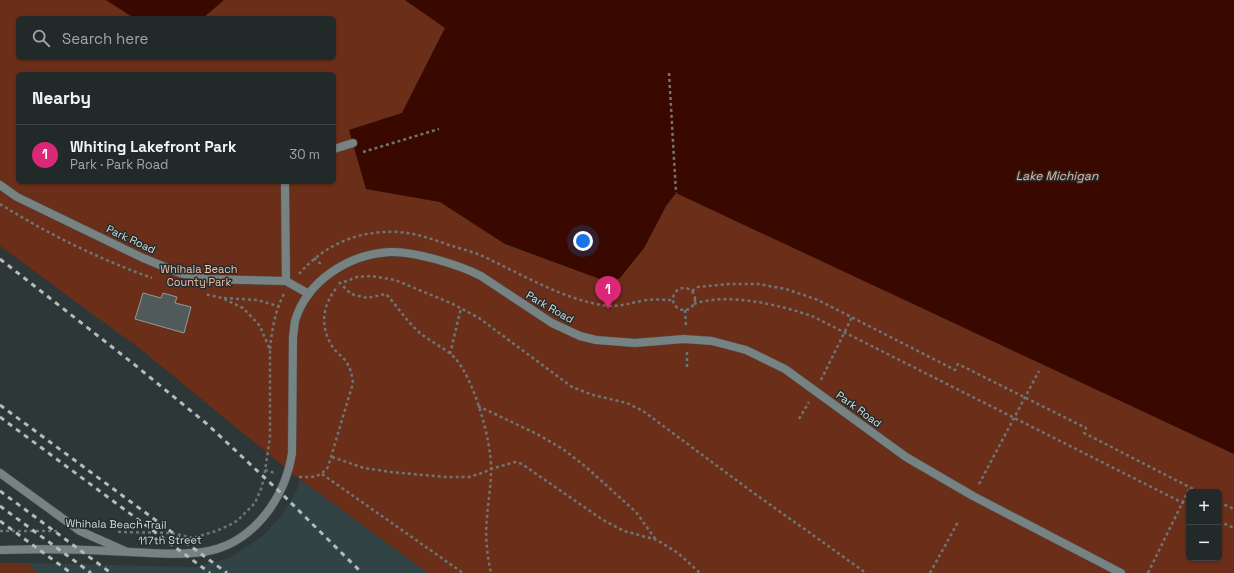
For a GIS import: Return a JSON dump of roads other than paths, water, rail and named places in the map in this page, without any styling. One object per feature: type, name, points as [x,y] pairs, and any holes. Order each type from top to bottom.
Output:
[{"type":"street","points":[[336,148],[353,143]]},
{"type":"street","points":[[285,184],[286,281]]},
{"type":"street","name":"Park Road","points":[[0,185],[17,197],[143,258],[180,273],[205,279],[286,281],[309,294],[321,280],[330,273],[353,260],[370,254],[391,252],[408,253],[470,271],[481,276],[552,323],[580,336],[635,343],[684,339],[712,342],[746,350],[785,369],[906,457],[973,496],[1121,573]]},
{"type":"street","name":"117th Street","points":[[0,550],[38,549],[126,552],[203,552],[220,548],[238,539],[253,527],[267,513],[280,492],[290,466],[292,453],[293,337],[296,321],[309,294]]},
{"type":"street","points":[[0,473],[80,531],[126,552]]},
{"type":"water","points":[[106,0],[224,0],[205,16],[131,16]]},
{"type":"water","name":"Lake Michigan","points":[[405,0],[1234,0],[1234,454],[676,193],[666,206],[644,248],[620,278],[611,281],[600,279],[505,244],[440,202],[366,189],[349,130],[402,113],[445,28]]},
{"type":"railway","points":[[0,259],[135,365],[207,424],[280,492],[362,573]]},
{"type":"railway","points":[[0,405],[227,573]]},
{"type":"railway","points":[[0,417],[210,573]]},
{"type":"railway","points":[[0,491],[111,573]]},
{"type":"railway","points":[[0,506],[91,573]]},
{"type":"railway","points":[[0,521],[71,573]]},
{"type":"place","name":"Whiting Lakefront Park","points":[[608,309]]},
{"type":"park label","name":"Whihala Beach County Park","points":[[199,275]]}]
